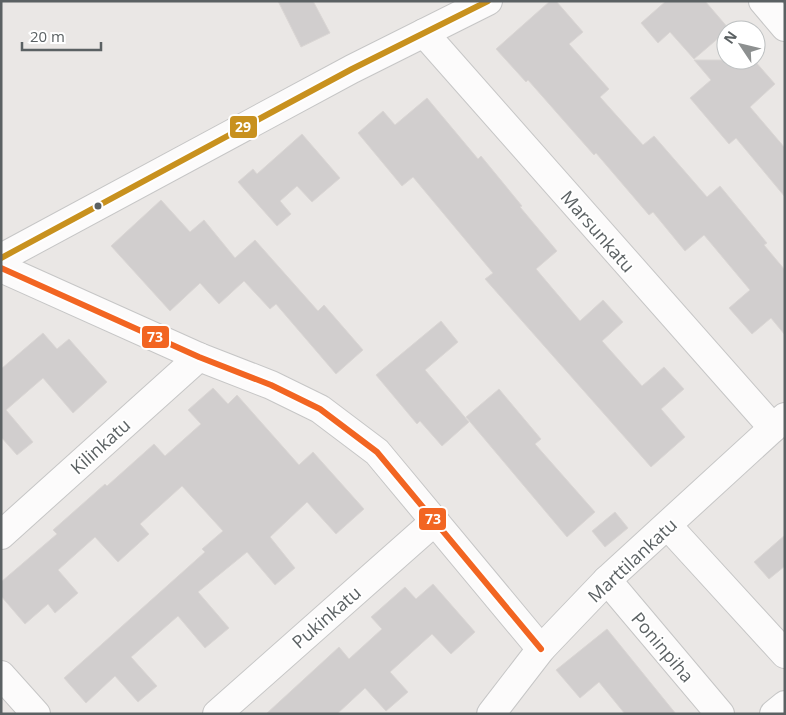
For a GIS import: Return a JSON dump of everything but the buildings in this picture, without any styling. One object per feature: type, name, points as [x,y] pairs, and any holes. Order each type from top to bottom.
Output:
[{"type":"street","points":[[1,258],[424,33],[488,1]]},
{"type":"street","points":[[762,1],[785,27]]},
{"type":"street","name":"Marsunkatu","points":[[424,33],[779,422]]},
{"type":"street","points":[[1,268],[199,357],[272,385],[326,413],[377,452],[541,648]]},
{"type":"street","name":"Kilinkatu","points":[[1,535],[199,357]]},
{"type":"street","name":"Marttilankatu","points":[[491,714],[541,648],[607,580],[779,422]]},
{"type":"street","name":"Pukinkatu","points":[[217,714],[435,521]]},
{"type":"street","points":[[668,526],[785,654]]},
{"type":"street","name":"Poninpiha","points":[[607,580],[720,714]]},
{"type":"street","points":[[1,675],[36,714]]},
{"type":"street","points":[[774,714],[785,705]]},
{"type":"transit line","name":"29","points":[[1,258],[352,69],[488,1]]},
{"type":"transit line","name":"73","points":[[1,268],[199,357],[271,385],[320,409],[377,452],[541,649]]}]
